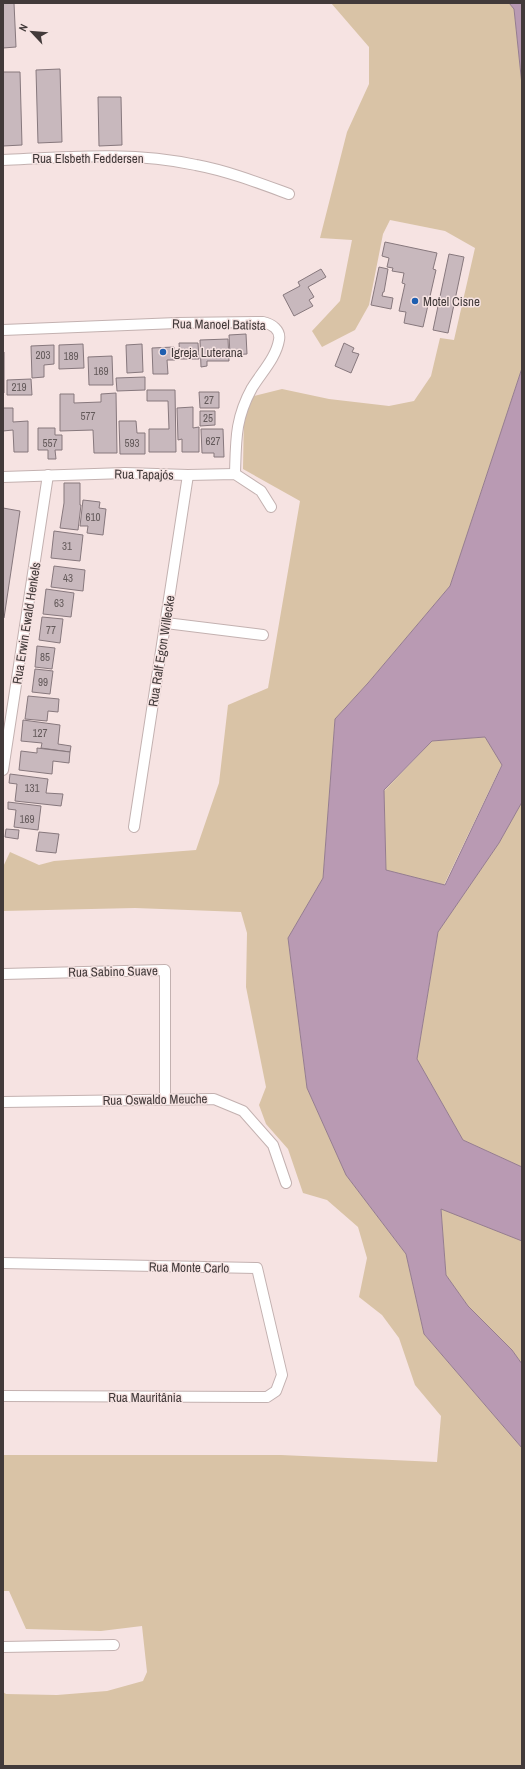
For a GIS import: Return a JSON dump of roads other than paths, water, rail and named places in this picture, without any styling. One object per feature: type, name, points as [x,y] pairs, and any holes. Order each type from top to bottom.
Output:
[{"type":"street","name":"Rua Elsbeth Feddersen","points":[[3,160],[106,156],[154,158],[197,164],[244,177],[289,194]]},
{"type":"street","name":"Rua Manoel Batista","points":[[3,330],[177,323],[263,322],[270,324],[278,330],[280,339],[274,354],[252,389],[242,409],[236,431],[235,474]]},
{"type":"street","name":"Rua Tapajós","points":[[3,477],[125,473],[188,475],[235,474]]},
{"type":"street","points":[[235,474],[261,491],[271,507]]},
{"type":"street","name":"Rua Erwin Ewald Henkels","points":[[3,770],[48,475]]},
{"type":"street","name":"Rua Ralf Egon Willecke","points":[[134,827],[188,475]]},
{"type":"street","points":[[166,623],[263,635]]},
{"type":"street","name":"Rua Sabino Suave","points":[[3,974],[166,970],[165,1100]]},
{"type":"street","name":"Rua Oswaldo Meuche","points":[[3,1102],[214,1099],[243,1111],[272,1145],[286,1183]]},
{"type":"street","name":"Rua Monte Carlo","points":[[3,1263],[257,1268],[282,1375],[280,1383]]},
{"type":"street","name":"Rua Mauritânia","points":[[3,1396],[267,1398],[276,1391],[280,1383]]},
{"type":"street","points":[[3,1647],[114,1645]]},
{"type":"place","name":"Motel Cisne","points":[[415,301]]},
{"type":"place","name":"Igreja Luterana","points":[[163,352]]}]
